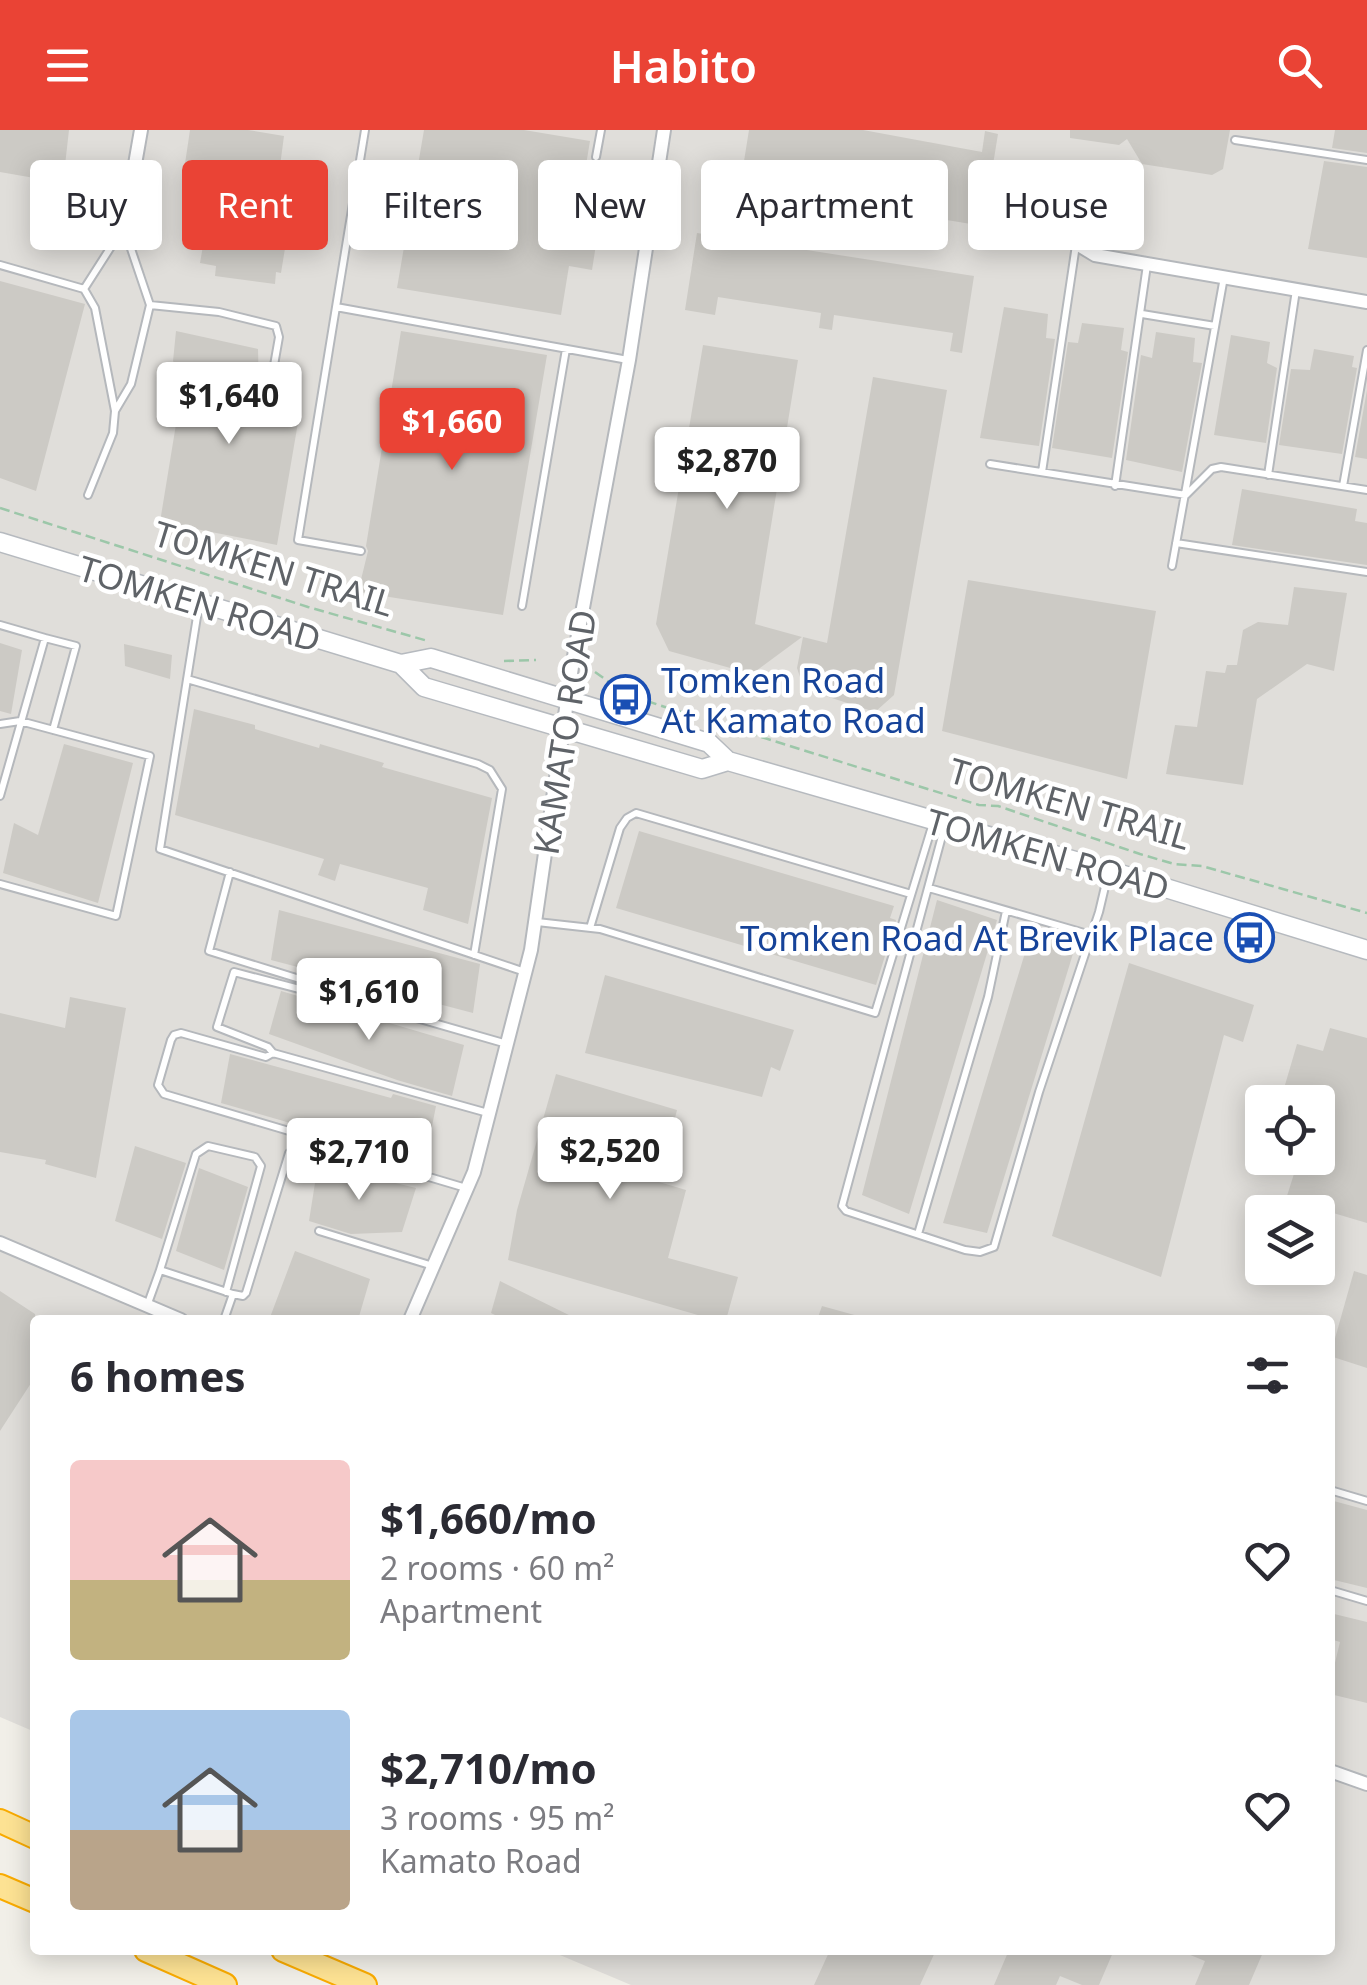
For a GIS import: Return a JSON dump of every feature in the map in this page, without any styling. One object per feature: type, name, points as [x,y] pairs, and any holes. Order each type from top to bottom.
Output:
[{"type":"highway","points":[[2,1821],[30,1835]]},
{"type":"highway","points":[[0,1886],[30,1899]]},
{"type":"highway","points":[[157,1955],[225,1985]]},
{"type":"highway","points":[[294,1955],[365,1985]]},
{"type":"main road","name":"TOMKEN ROAD","points":[[0,542],[400,664],[431,658],[708,743],[728,761],[1109,870],[1367,950]]},
{"type":"main road","name":"TOMKEN ROAD","points":[[400,664],[424,688],[702,768],[728,761]]},
{"type":"street","points":[[136,160],[141,130]]},
{"type":"street","name":"KAMATO ROAD","points":[[412,1315],[467,1188],[526,972],[572,667],[629,360],[664,130]]},
{"type":"street","points":[[1087,250],[1095,255],[1367,302]]},
{"type":"street","points":[[0,1243],[168,1315]]},
{"type":"street","points":[[1335,1774],[1367,1784]]},
{"type":"lane","points":[[361,551],[298,540],[365,130]]},
{"type":"lane","points":[[596,157],[601,130]]},
{"type":"lane","points":[[1235,140],[1367,160]]},
{"type":"lane","points":[[84,289],[109,250]]},
{"type":"lane","points":[[115,410],[130,384],[150,305],[132,250]]},
{"type":"lane","points":[[1042,472],[1076,250]]},
{"type":"lane","points":[[1115,486],[1148,263]]},
{"type":"lane","points":[[0,265],[84,289],[95,308],[115,410],[113,433],[88,495]]},
{"type":"lane","points":[[1172,566],[1224,276]]},
{"type":"lane","points":[[1268,474],[1296,289]]},
{"type":"lane","points":[[150,305],[219,312],[276,326],[279,338],[270,388]]},
{"type":"lane","points":[[336,307],[629,360]]},
{"type":"lane","points":[[1142,314],[1215,326]]},
{"type":"lane","points":[[522,606],[566,349]]},
{"type":"lane","points":[[1343,486],[1367,350]]},
{"type":"lane","points":[[990,464],[1186,495]]},
{"type":"lane","points":[[1186,495],[1212,469],[1367,490]]},
{"type":"lane","points":[[1176,543],[1367,572]]},
{"type":"lane","points":[[200,603],[160,849],[526,972]]},
{"type":"lane","points":[[0,624],[76,646],[54,730]]},
{"type":"lane","points":[[0,796],[45,638]]},
{"type":"lane","points":[[188,680],[490,770],[502,789],[474,955]]},
{"type":"lane","points":[[0,724],[22,721],[150,756],[116,916],[0,884]]},
{"type":"lane","points":[[590,928],[620,828],[636,813],[910,894]]},
{"type":"lane","points":[[536,922],[590,928],[875,1013],[910,894],[940,822]]},
{"type":"lane","points":[[940,822],[929,888],[842,1206],[846,1211],[965,1250],[980,1252],[994,1247],[1109,870]]},
{"type":"lane","points":[[230,872],[208,951],[332,990],[333,994],[507,1044]]},
{"type":"lane","points":[[929,888],[1091,936]]},
{"type":"lane","points":[[918,1234],[988,997],[1006,911]]},
{"type":"lane","points":[[333,994],[330,997],[234,972],[216,1027],[268,1047],[273,1053],[489,1114]]},
{"type":"lane","points":[[273,1053],[266,1056],[181,1033],[174,1035],[158,1085],[160,1091],[467,1188]]},
{"type":"lane","points":[[147,1306],[196,1154],[208,1146],[255,1157],[260,1166],[225,1315]]},
{"type":"lane","points":[[160,1270],[243,1296],[285,1159],[295,1148],[394,1174],[402,1169]]},
{"type":"lane","points":[[319,1231],[434,1266]]},
{"type":"lane","points":[[1335,1491],[1367,1500]]},
{"type":"lane","points":[[1335,1591],[1367,1601]]},
{"type":"path","name":"TOMKEN TRAIL","points":[[0,508],[308,607],[431,642]]},
{"type":"path","points":[[498,661],[536,660]]},
{"type":"path","name":"TOMKEN TRAIL","points":[[595,672],[626,694],[665,708],[979,805],[998,806],[1174,864],[1202,866],[1367,913]]},
{"type":"shaded area","points":[[0,130],[1367,130],[1367,1985],[631,1985],[560,1955],[1335,1955],[1335,1315],[30,1315],[30,1730],[0,1717]]},
{"type":"building","points":[[0,130],[69,130],[66,160],[30,160],[30,177],[0,172]]},
{"type":"building","points":[[190,130],[248,130],[284,136],[281,160],[186,160]]},
{"type":"building","points":[[424,130],[524,130],[590,141],[587,160],[538,160],[538,250],[595,250],[592,270],[569,266],[561,315],[397,288],[403,250],[518,250],[518,160],[419,160]]},
{"type":"building","points":[[749,130],[863,130],[982,152],[985,131],[998,134],[994,160],[968,160],[968,224],[948,220],[948,160],[744,160]]},
{"type":"building","points":[[1070,130],[1230,130],[1223,169],[1212,175],[1144,164],[1127,139],[1119,145],[1070,138]]},
{"type":"building","points":[[1335,130],[1367,130],[1367,153],[1332,148]]},
{"type":"building","points":[[1324,161],[1367,167],[1367,258],[1308,249]]},
{"type":"building","points":[[697,233],[701,234],[701,250],[807,250],[974,276],[962,353],[950,351],[953,333],[834,315],[832,330],[819,328],[821,313],[718,297],[715,315],[685,310]]},
{"type":"building","points":[[202,250],[285,250],[275,284],[215,276],[216,266],[200,263]]},
{"type":"building","points":[[0,281],[85,304],[36,491],[0,478]]},
{"type":"building","points":[[1004,307],[1048,314],[1046,338],[1055,339],[1039,446],[980,438]]},
{"type":"building","points":[[1082,323],[1124,328],[1121,350],[1128,352],[1112,458],[1052,448],[1068,342],[1078,343]]},
{"type":"building","points":[[176,331],[258,349],[259,391],[301,405],[277,545],[160,522],[179,406],[260,417],[262,410],[185,383],[173,361]]},
{"type":"building","points":[[401,331],[547,355],[503,615],[358,592],[368,551]]},
{"type":"building","points":[[1156,332],[1195,338],[1193,362],[1202,363],[1182,472],[1126,460],[1141,355],[1152,358]]},
{"type":"building","points":[[1231,335],[1270,342],[1267,363],[1277,368],[1266,443],[1214,435]]},
{"type":"building","points":[[703,345],[798,360],[755,624],[802,637],[752,674],[669,651],[656,624]]},
{"type":"building","points":[[1314,349],[1354,356],[1352,367],[1357,368],[1342,454],[1279,445],[1291,369],[1310,370]]},
{"type":"building","points":[[873,377],[947,390],[894,695],[875,712],[804,689],[797,668],[803,637],[827,643]]},
{"type":"building","points":[[1367,390],[1367,459],[1355,457]]},
{"type":"building","points":[[1242,489],[1357,509],[1355,521],[1367,523],[1367,565],[1232,545]]},
{"type":"building","points":[[968,580],[1156,611],[1127,779],[942,731]]},
{"type":"building","points":[[1294,587],[1347,593],[1334,671],[1307,664],[1257,699],[1243,785],[1166,774],[1175,725],[1197,727],[1206,671],[1225,673],[1227,665],[1237,665],[1243,630],[1258,622],[1288,625]]},
{"type":"building","points":[[0,643],[22,650],[11,714],[0,711]]},
{"type":"building","points":[[124,644],[172,655],[170,679],[125,666]]},
{"type":"building","points":[[194,709],[492,798],[468,924],[423,910],[428,888],[340,864],[335,881],[318,875],[324,859],[175,815]]},
{"type":"building","points":[[64,744],[133,763],[98,903],[3,873],[14,823],[38,835]]},
{"type":"building","points":[[639,831],[894,906],[890,918],[896,920],[876,985],[616,908]]},
{"type":"building","points":[[937,900],[997,920],[909,1214],[862,1195]]},
{"type":"building","points":[[279,910],[480,964],[473,1013],[271,960]]},
{"type":"building","points":[[1031,933],[1076,944],[987,1233],[943,1223]]},
{"type":"building","points":[[1129,963],[1254,1005],[1243,1042],[1224,1035],[1161,1277],[1052,1236]]},
{"type":"building","points":[[605,975],[794,1030],[780,1071],[771,1067],[762,1097],[585,1053]]},
{"type":"building","points":[[281,991],[464,1045],[452,1096],[269,1034]]},
{"type":"building","points":[[70,997],[126,1008],[96,1178],[45,1164],[46,1160],[0,1152],[0,1013],[65,1028]]},
{"type":"building","points":[[1330,1028],[1367,1038],[1367,1223],[1335,1214],[1335,1195],[1287,1195],[1294,1175],[1335,1175],[1335,1085],[1285,1085],[1297,1044],[1323,1051]]},
{"type":"building","points":[[230,1054],[391,1098],[393,1094],[436,1106],[425,1162],[221,1103]]},
{"type":"building","points":[[556,1074],[677,1110],[659,1182],[686,1190],[668,1258],[738,1277],[727,1315],[698,1315],[508,1260],[517,1210]]},
{"type":"building","points":[[135,1146],[186,1163],[162,1239],[115,1221]]},
{"type":"building","points":[[318,1164],[416,1188],[402,1232],[351,1234],[309,1221]]},
{"type":"building","points":[[199,1168],[248,1187],[224,1270],[176,1251]]},
{"type":"building","points":[[295,1251],[370,1279],[359,1315],[271,1315]]},
{"type":"building","points":[[1354,1271],[1367,1275],[1367,1368],[1335,1358],[1335,1338]]},
{"type":"building","points":[[500,1281],[569,1315],[495,1315],[491,1313]]},
{"type":"building","points":[[0,1291],[35,1315],[30,1315],[30,1385],[0,1431]]},
{"type":"building","points":[[822,1306],[854,1315],[819,1315]]},
{"type":"building","points":[[1335,1501],[1367,1510],[1367,1588],[1335,1580]]},
{"type":"building","points":[[1335,1614],[1367,1622],[1367,1703],[1335,1695],[1335,1663],[1340,1642],[1335,1640]]},
{"type":"building","points":[[828,1955],[934,1955],[920,1985],[814,1985]]},
{"type":"building","points":[[1007,1955],[1112,1955],[1099,1985],[1082,1985],[1060,1976],[1056,1985],[994,1985]]},
{"type":"building","points":[[1190,1955],[1262,1955],[1249,1985],[1195,1985],[1205,1961]]},
{"type":"place","name":"Tomken Road At Kamato Road","points":[[626,699]]},
{"type":"place","name":"Tomken Road At Brevik Place","points":[[1249,937]]}]
